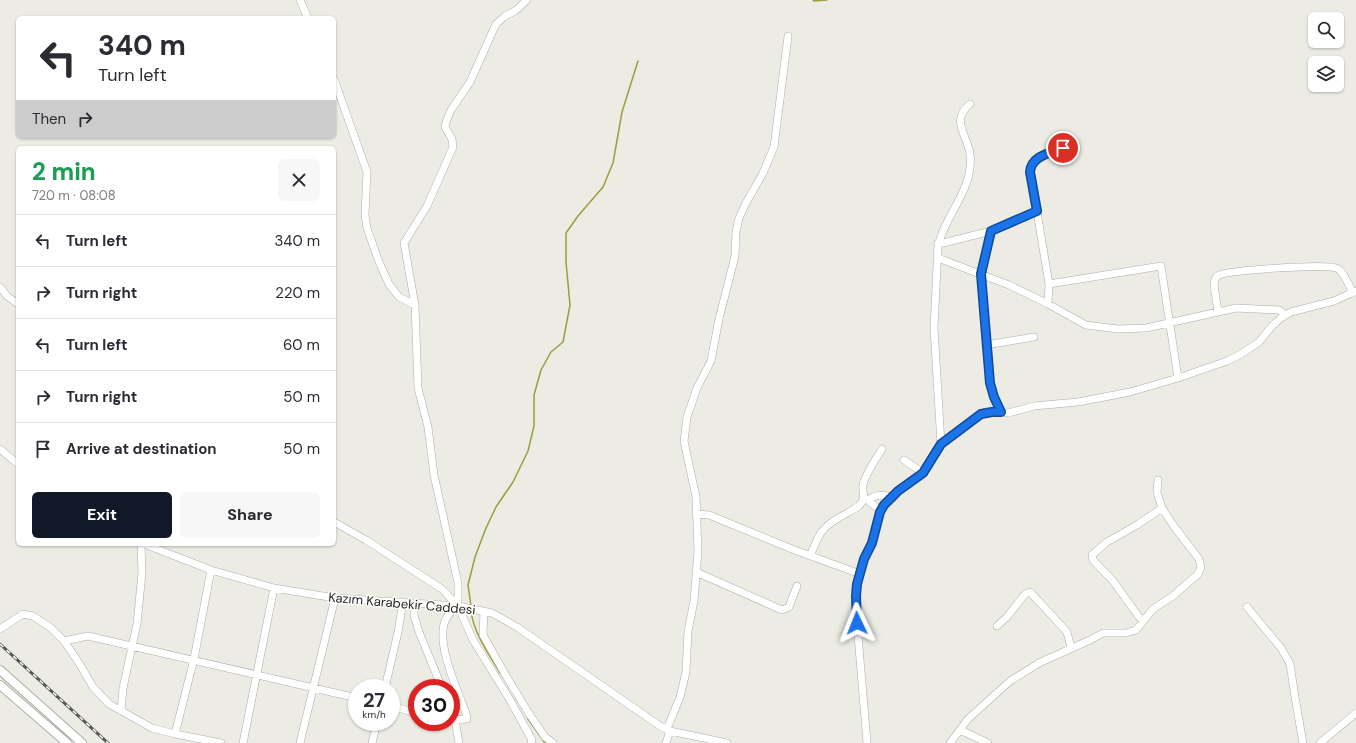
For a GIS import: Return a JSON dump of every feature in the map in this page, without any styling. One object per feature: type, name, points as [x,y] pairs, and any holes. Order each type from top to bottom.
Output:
[{"type":"main road","points":[[0,670],[82,743]]},
{"type":"main road","points":[[0,685],[67,743]]},
{"type":"street","points":[[300,0],[307,16]]},
{"type":"street","points":[[453,679],[446,660],[443,635],[446,618],[458,606],[458,583],[434,475],[428,427],[418,388],[415,304],[404,250],[404,243],[427,206],[452,147],[452,139],[445,127],[458,98],[470,82],[496,24],[505,16],[516,11],[528,0]]},
{"type":"street","points":[[666,743],[684,682],[688,631],[694,601],[698,551],[695,488],[684,442],[687,418],[697,388],[712,361],[724,297],[735,256],[736,232],[739,218],[762,175],[774,147],[788,36]]},
{"type":"street","points":[[336,85],[367,172],[365,215],[367,228],[379,262],[394,292],[399,297],[415,304]]},
{"type":"street","points":[[941,444],[934,328],[938,243],[947,222],[963,194],[967,181],[970,167],[970,153],[960,119],[963,111],[970,104]]},
{"type":"street","points":[[1048,304],[1049,284],[1030,172],[1033,162],[1038,158],[1063,148]]},
{"type":"street","points":[[938,243],[991,231],[1037,211]]},
{"type":"street","points":[[991,231],[981,274],[986,345],[992,390],[1001,412]]},
{"type":"street","points":[[938,258],[1008,285],[1048,304],[1086,325],[1136,329],[1146,328],[1171,324],[1236,308],[1280,310],[1286,315]]},
{"type":"street","points":[[1049,284],[1161,266],[1178,378]]},
{"type":"street","points":[[867,743],[856,611],[856,596],[860,574],[864,559],[872,543],[881,509],[898,491],[923,473],[941,444],[981,414],[1008,412],[1034,406],[1078,402],[1142,390],[1227,361],[1259,342],[1272,326],[1291,312],[1334,301],[1354,292],[1341,271],[1334,267],[1301,267],[1242,271],[1220,275],[1215,279],[1214,285],[1218,312]]},
{"type":"street","points":[[0,287],[7,296],[16,303]]},
{"type":"street","points":[[986,345],[1034,337]]},
{"type":"street","points":[[0,449],[16,462]]},
{"type":"street","points":[[881,509],[866,499],[863,483],[882,449]]},
{"type":"street","points":[[904,460],[923,473]]},
{"type":"street","points":[[950,743],[968,720],[1010,681],[1039,663],[1103,633],[1126,633],[1133,631],[1140,626],[1143,620],[1153,609],[1189,583],[1198,574],[1201,564],[1199,559],[1162,508],[1157,492],[1158,480]]},
{"type":"street","points":[[810,556],[819,535],[835,520],[859,506],[866,499],[879,495],[893,498]]},
{"type":"street","points":[[1143,620],[1139,617],[1113,581],[1093,560],[1092,555],[1107,542],[1162,508]]},
{"type":"street","points":[[696,514],[709,515],[810,556],[860,574]]},
{"type":"street","points":[[336,523],[366,540],[442,589],[458,606],[473,640],[510,700],[532,740],[531,743]]},
{"type":"street","points":[[121,712],[123,688],[137,624],[142,573],[141,546]]},
{"type":"street","name":"Kazım Karabekir Caddesi","points":[[149,546],[212,570],[274,588],[335,598],[458,606],[492,613],[517,627],[660,726],[669,730],[726,743]]},
{"type":"street","points":[[176,734],[194,659],[212,570]]},
{"type":"street","points":[[696,572],[782,610],[789,607],[797,586]]},
{"type":"street","points":[[242,743],[274,588]]},
{"type":"street","points":[[997,626],[1007,617],[1025,594],[1030,592],[1067,632],[1071,648]]},
{"type":"street","points":[[300,743],[335,598]]},
{"type":"street","points":[[387,679],[403,602]]},
{"type":"street","points":[[414,603],[414,615],[419,632],[438,679]]},
{"type":"street","points":[[1247,607],[1282,648],[1290,664],[1303,743]]},
{"type":"street","points":[[484,611],[484,634],[505,674],[528,712],[545,737],[553,743]]},
{"type":"street","points":[[0,629],[23,614],[33,616],[51,628],[64,641],[93,687],[108,704],[152,728],[221,743]]},
{"type":"street","points":[[64,641],[88,636],[194,659],[348,696]]},
{"type":"street","points":[[460,697],[467,719],[460,720]]},
{"type":"street","points":[[1320,743],[1356,713]]},
{"type":"street","points":[[960,730],[988,743]]},
{"type":"street","points":[[372,743],[375,731]]},
{"type":"street","points":[[456,731],[459,743]]},
{"type":"waterway","points":[[813,0],[827,0]]},
{"type":"waterway","points":[[471,606],[468,585],[475,557],[496,507],[513,482],[528,451],[534,426],[534,395],[541,370],[551,352],[563,342],[570,305],[566,262],[566,233],[578,216],[603,187],[613,163],[622,112],[638,61]]},
{"type":"waterway","points":[[471,611],[475,628],[500,673]]},
{"type":"waterway","points":[[528,719],[545,743]]},
{"type":"railway","points":[[0,644],[108,743]]},
{"type":"route","points":[[857,623],[857,584],[864,559],[874,538],[880,512],[884,505],[893,498],[898,491],[923,473],[941,444],[981,414],[1001,412],[994,397],[990,383],[981,274],[991,231],[1037,211],[1030,172],[1033,162],[1038,158],[1063,148]]}]
